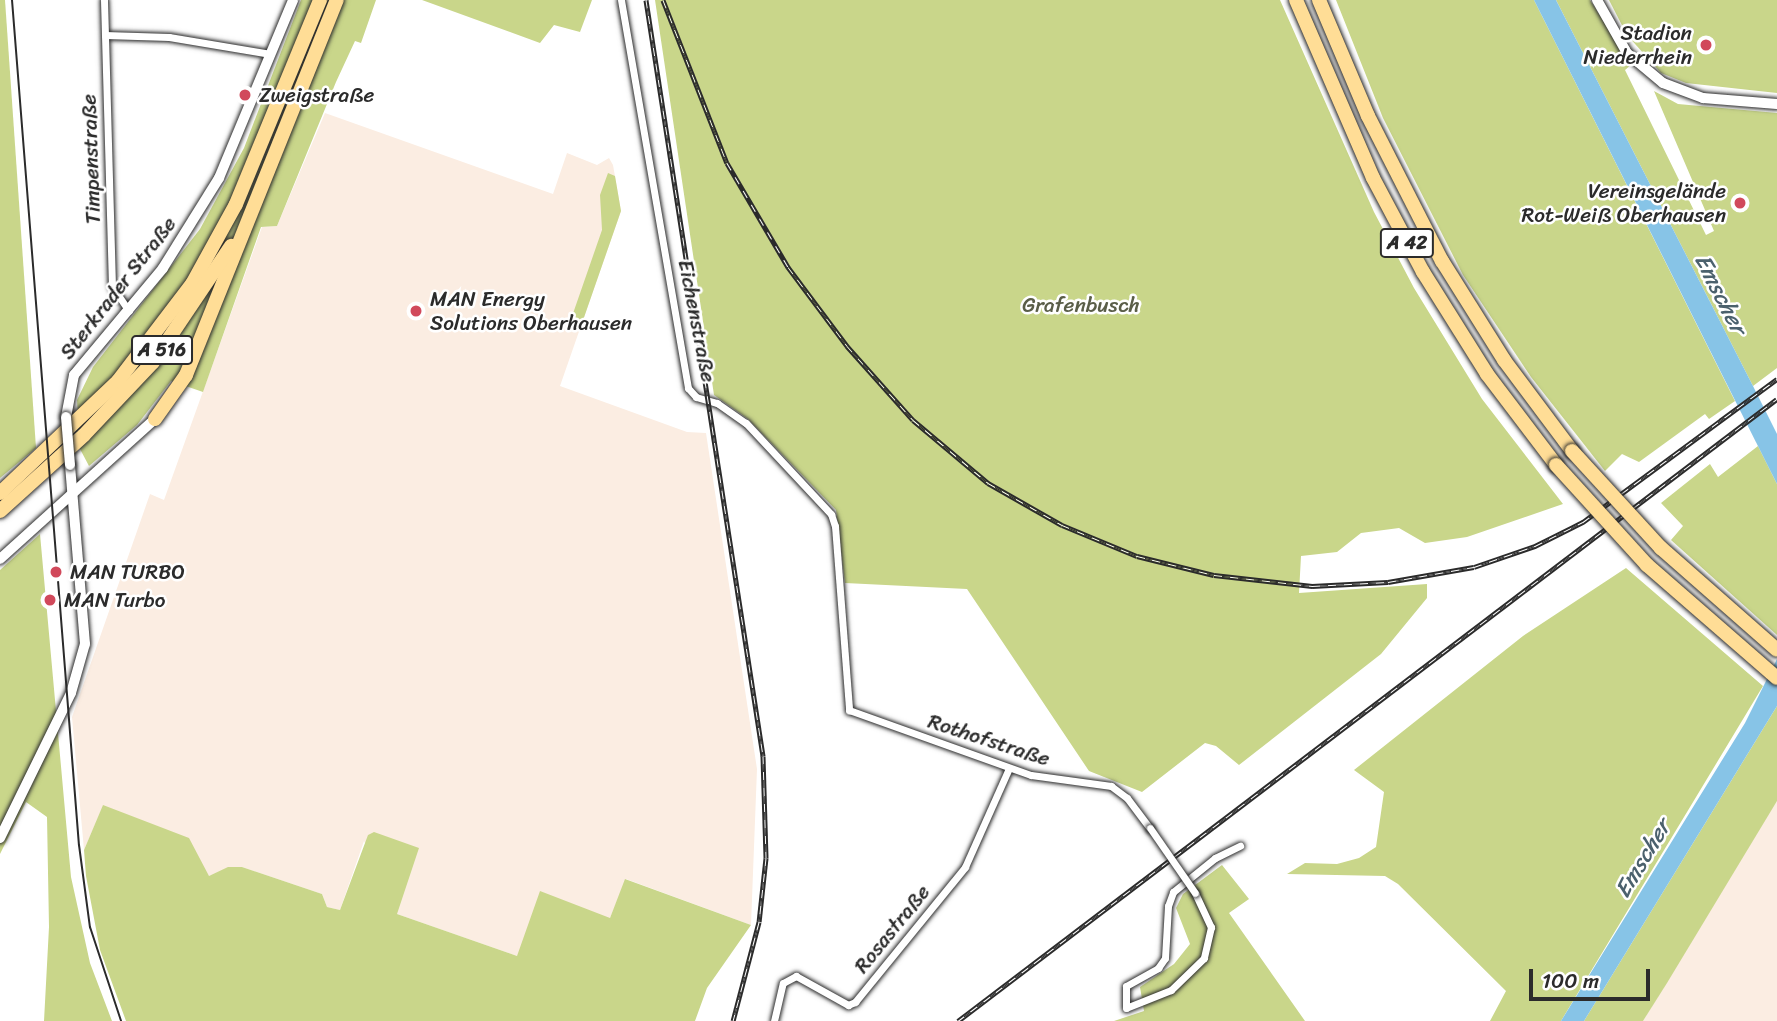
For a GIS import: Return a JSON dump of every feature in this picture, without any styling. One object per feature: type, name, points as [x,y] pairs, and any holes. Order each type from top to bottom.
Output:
[{"type":"highway","name":"A 516","points":[[0,493],[118,381],[192,284],[236,204],[320,0]]},
{"type":"highway","name":"A 516","points":[[0,511],[84,435],[153,362],[224,259],[275,153],[337,0]]},
{"type":"highway","name":"A 42","points":[[1296,0],[1368,168],[1423,272],[1487,374],[1556,465],[1655,573],[1777,678]]},
{"type":"highway","name":"A 42","points":[[1319,0],[1373,127],[1442,261],[1504,360],[1573,451],[1661,548],[1777,650]]},
{"type":"highway","points":[[155,419],[186,375],[275,153]]},
{"type":"street","name":"Timpenstraße","points":[[104,0],[112,286],[129,310]]},
{"type":"street","name":"Sterkrader Straße","points":[[0,838],[71,693],[85,644],[66,418],[74,375],[171,257],[213,190],[293,0]]},
{"type":"street","name":"Eichenstraße","points":[[621,0],[688,388],[696,397],[717,403],[746,423],[831,514],[835,526],[849,710]]},
{"type":"street","points":[[1597,0],[1627,53],[1663,83],[1703,97],[1777,104]]},
{"type":"street","points":[[105,35],[169,37],[271,54]]},
{"type":"street","points":[[0,559],[155,419]]},
{"type":"street","name":"Rothofstraße","points":[[849,710],[1009,768],[1041,778],[1111,786],[1127,798],[1150,828],[1195,893],[1210,928],[1205,958],[1171,990],[1126,1008],[1126,986],[1155,970],[1166,958],[1168,906],[1173,892],[1215,858],[1240,846]]},
{"type":"street","name":"Rosastraße","points":[[774,1021],[783,983],[796,976],[848,1005],[855,1002],[965,867],[1009,768]]},
{"type":"shaded area","name":"MAN Energy Solutions Oberhausen","points":[[325,113],[553,194],[567,153],[597,165],[609,158],[613,165],[621,211],[560,386],[687,432],[706,433],[757,769],[751,925],[626,879],[610,918],[517,956],[397,914],[364,841],[340,910],[327,907],[322,894],[242,867],[209,876],[103,806],[84,850],[72,717],[150,494],[164,500],[262,227],[277,226]]},
{"type":"shaded area","points":[[1777,801],[1777,1021],[1643,1021],[1754,835]]},
{"type":"green space","points":[[0,0],[5,0],[36,448],[0,478]]},
{"type":"green space","points":[[301,0],[376,0],[361,43],[355,41],[336,82],[277,226],[261,227],[203,392],[171,381],[137,425],[89,466],[80,449],[77,400],[93,367],[200,229],[244,148]]},
{"type":"green space","points":[[422,0],[592,0],[580,32],[554,25],[540,43]]},
{"type":"green space","name":"Grafenbusch","points":[[655,0],[1280,0],[1374,212],[1414,288],[1482,399],[1563,504],[1467,537],[1425,543],[1399,528],[1361,533],[1337,552],[1301,556],[1299,593],[1427,584],[1427,598],[1381,654],[1239,765],[1216,746],[1205,743],[1142,792],[1089,771],[967,589],[845,583],[836,510],[748,419],[714,395]]},
{"type":"green space","points":[[1336,0],[1534,0],[1735,401],[1709,419],[1705,414],[1639,462],[1622,454],[1605,471],[1531,377],[1463,275],[1383,118]]},
{"type":"green space","points":[[1556,0],[1590,0],[1631,65],[1625,70],[1706,235],[1714,231],[1654,91],[1678,104],[1777,113],[1777,368],[1753,386]]},
{"type":"green space","name":"Stadion Niederrhein","points":[[1609,0],[1777,0],[1777,93],[1686,83],[1661,73],[1627,35]]},
{"type":"green space","points":[[608,173],[615,176],[621,211],[580,329],[569,325],[602,230],[600,195]]},
{"type":"green space","points":[[1758,446],[1777,484],[1777,635],[1671,540],[1683,526],[1661,503],[1710,464],[1718,477]]},
{"type":"green space","points":[[40,534],[71,877],[90,963],[112,1021],[44,1021],[49,927],[47,817],[26,802],[0,854],[0,570]]},
{"type":"green space","points":[[1626,568],[1763,686],[1561,1021],[1490,1021],[1506,991],[1398,884],[1385,876],[1287,874],[1305,863],[1337,864],[1359,858],[1376,847],[1384,792],[1354,770],[1523,636]]},
{"type":"green space","points":[[1777,706],[1777,801],[1667,983],[1643,1021],[1584,1021]]},
{"type":"green space","points":[[103,805],[189,838],[209,876],[228,867],[242,867],[322,894],[327,907],[340,910],[368,835],[374,832],[419,848],[397,914],[517,956],[540,891],[610,918],[625,879],[751,925],[707,988],[695,1021],[126,1021],[100,950],[86,876],[84,850]]},
{"type":"green space","points":[[1222,865],[1249,899],[1229,913],[1305,1021],[1114,1021],[1144,1011],[1140,987],[1174,964],[1190,944],[1176,908],[1183,894]]},
{"type":"water","points":[[1534,0],[1556,0],[1753,386],[1777,434],[1777,484]]},
{"type":"water","points":[[1777,659],[1777,706],[1584,1021],[1561,1021],[1745,723]]},
{"type":"tram line","points":[[12,0],[79,845],[90,927],[121,1021]]},
{"type":"railway","points":[[646,0],[763,756],[766,858],[759,922],[733,1021]]},
{"type":"railway","points":[[663,0],[727,163],[788,267],[847,346],[913,420],[988,483],[1062,525],[1137,556],[1214,575],[1312,586],[1388,582],[1474,567],[1535,546],[1583,522],[1777,379]]},
{"type":"railway","points":[[958,1021],[1777,399]]},
{"type":"place","name":"Stadion Niederrhein","points":[[1706,45]]},
{"type":"place","name":"Zweigstraße","points":[[245,95]]},
{"type":"place","name":"Vereinsgelände Rot-Weiß Oberhausen","points":[[1740,203]]},
{"type":"place","name":"MAN Energy Solutions Oberhausen","points":[[416,311]]},
{"type":"place","name":"MAN TURBO","points":[[56,572]]},
{"type":"place","name":"MAN Turbo","points":[[50,600]]},
{"type":"water label","name":"Emscher","points":[[1720,294]]},
{"type":"water label","name":"Emscher","points":[[1643,859]]}]
